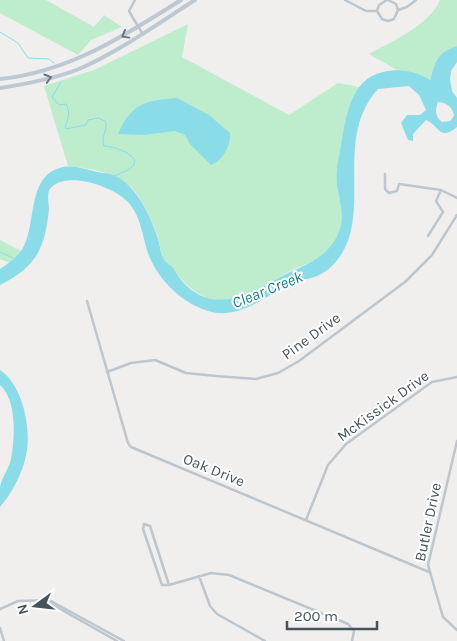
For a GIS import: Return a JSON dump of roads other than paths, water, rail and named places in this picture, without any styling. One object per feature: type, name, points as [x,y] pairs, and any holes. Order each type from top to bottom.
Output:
[{"type":"main road","points":[[0,80],[26,76],[62,66],[99,49],[181,0]]},
{"type":"main road","points":[[0,88],[27,84],[77,69],[142,33],[195,0]]},
{"type":"street","points":[[134,0],[130,11],[142,33]]},
{"type":"street","points":[[346,0],[366,11],[377,11]]},
{"type":"street","points":[[387,0],[396,4],[398,10],[394,19],[388,21],[379,17],[377,11],[379,4],[387,0]]},
{"type":"street","points":[[398,10],[407,7],[416,0]]},
{"type":"street","points":[[385,174],[385,189],[389,193],[397,191],[399,184],[441,190],[457,198]]},
{"type":"street","points":[[428,236],[443,212],[436,201],[441,190]]},
{"type":"street","name":"Pine Drive","points":[[107,372],[131,363],[155,360],[186,373],[256,378],[278,373],[299,361],[403,284],[432,255],[457,215]]},
{"type":"street","name":"Oak Drive","points":[[87,301],[128,443],[131,447],[429,572]]},
{"type":"street","name":"McKissick Drive","points":[[306,520],[328,465],[346,444],[432,382],[457,377]]},
{"type":"street","name":"Butler Drive","points":[[457,441],[429,572],[443,616],[457,630]]},
{"type":"street","points":[[169,585],[150,526],[144,524],[142,528],[160,583],[169,585],[216,572],[229,575],[348,624],[354,631],[352,641]]},
{"type":"street","points":[[199,576],[210,606],[217,614],[265,641]]},
{"type":"street","points":[[0,609],[18,601],[46,601],[124,641]]},
{"type":"street","points":[[46,601],[117,641]]},
{"type":"street","points":[[0,628],[4,641]]},
{"type":"water","name":"Clear Creek","points":[[457,46],[457,62],[451,71],[450,79],[452,91],[457,98],[457,127],[443,133],[426,120],[413,134],[413,141],[408,140],[401,123],[407,115],[420,115],[426,110],[419,95],[409,86],[378,89],[364,110],[357,133],[354,156],[352,226],[345,247],[332,266],[319,275],[289,284],[249,307],[240,310],[221,313],[201,309],[181,297],[164,281],[157,271],[147,250],[138,218],[127,201],[120,195],[100,185],[76,180],[56,184],[49,190],[47,223],[41,246],[30,264],[0,285],[0,269],[17,256],[24,246],[28,236],[34,201],[43,180],[50,173],[60,168],[69,167],[78,167],[110,174],[123,180],[136,193],[150,219],[165,262],[171,266],[192,291],[203,297],[226,299],[238,297],[250,293],[315,260],[335,240],[342,222],[337,165],[345,123],[357,91],[372,76],[389,71],[408,71],[430,80],[438,59]],"holes":[[[438,102],[447,104],[452,110],[454,116],[450,121],[442,122],[438,118],[436,107]]]},
{"type":"water","points":[[177,98],[209,115],[230,133],[229,142],[223,156],[215,163],[211,165],[190,144],[185,135],[175,131],[143,135],[118,134],[128,116],[140,105],[156,100]]},
{"type":"water","points":[[0,370],[15,386],[20,397],[26,421],[28,445],[22,470],[0,507],[0,488],[11,459],[14,430],[12,409],[6,392],[0,385]]},
{"type":"waterway","points":[[0,32],[18,43],[28,58],[49,59],[54,63]]},
{"type":"waterway","points":[[61,82],[52,97],[59,105],[66,104],[68,107],[66,129],[86,125],[88,120],[98,118],[105,121],[104,146],[121,150],[135,160],[134,165],[128,170],[114,176]]},
{"type":"waterway","points":[[0,252],[13,258]]}]
